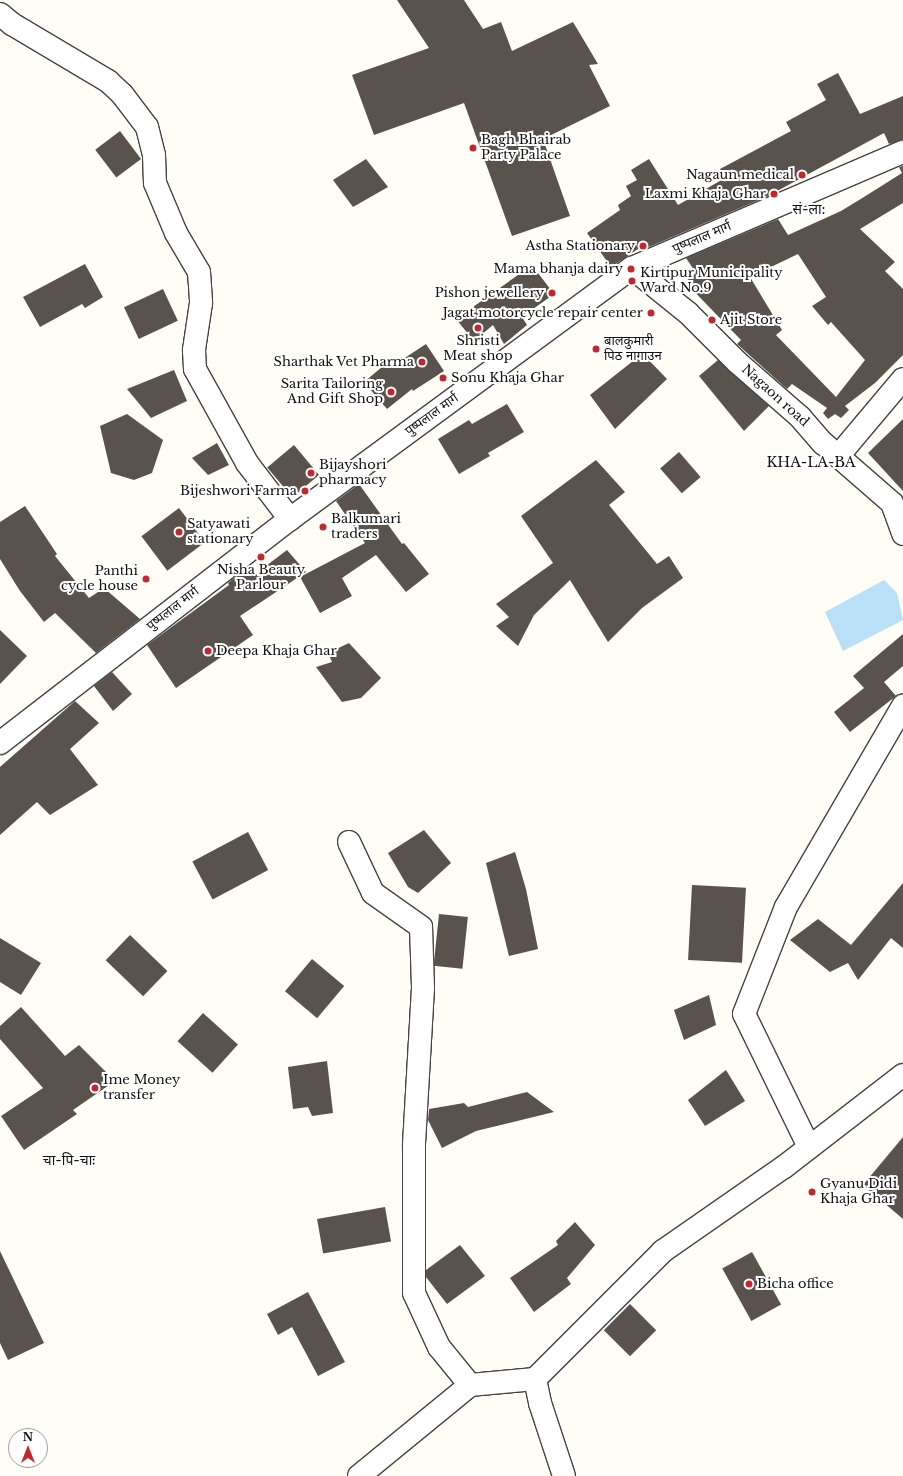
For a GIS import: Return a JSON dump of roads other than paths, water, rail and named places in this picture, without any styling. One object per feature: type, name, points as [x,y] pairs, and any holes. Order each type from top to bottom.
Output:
[{"type":"street","points":[[0,14],[12,24],[108,81],[122,94],[147,127],[154,156],[155,183],[176,233],[199,272],[201,303],[194,350],[195,369],[247,463],[290,519]]},
{"type":"street","name":"पुष्पलाल मार्ग","points":[[0,743],[290,519],[632,268],[903,152]]},
{"type":"street","name":"Nagaon road","points":[[632,268],[688,313],[737,362],[800,417],[823,443],[839,455],[892,503],[903,534]]},
{"type":"street","points":[[839,455],[903,379]]},
{"type":"street","points":[[809,1147],[744,1014],[786,907],[903,706]]},
{"type":"street","points":[[349,842],[373,893],[421,927],[423,988],[414,1146],[414,1293],[439,1347],[470,1385]]},
{"type":"street","points":[[359,1476],[470,1385],[535,1379],[662,1251],[809,1147],[903,1075]]},
{"type":"street","points":[[535,1379],[540,1403],[564,1476]]},
{"type":"water","points":[[884,580],[897,593],[903,620],[843,651],[825,612]]},
{"type":"place","name":"Bagh Bhairab Party Palace","points":[[473,148]]},
{"type":"place","name":"Nagaun medical","points":[[802,175]]},
{"type":"place","name":"Laxmi Khaja Ghar","points":[[774,194]]},
{"type":"place","name":"Astha Stationary","points":[[643,246]]},
{"type":"place","name":"Mama bhanja dairy","points":[[631,269]]},
{"type":"place","name":"Kirtipur Municipality Ward No.9","points":[[632,281]]},
{"type":"place","name":"Pishon jewellery","points":[[552,293]]},
{"type":"place","name":"Jagat motorcycle repair center","points":[[651,313]]},
{"type":"place","name":"Ajit Store","points":[[712,320]]},
{"type":"place","name":"Shristi Meat shop","points":[[478,328]]},
{"type":"place","name":"बालकुमारी पिठ नागाउन","points":[[596,349]]},
{"type":"place","name":"Sharthak Vet Pharma","points":[[422,362]]},
{"type":"place","name":"Sonu Khaja Ghar","points":[[443,378]]},
{"type":"place","name":"Sarita Tailoring And Gift Shop","points":[[391,392]]},
{"type":"place","name":"Bijayshori pharmacy","points":[[311,473]]},
{"type":"place","name":"Bijeshwori Farma","points":[[305,491]]},
{"type":"place","name":"Balkumari traders","points":[[323,527]]},
{"type":"place","name":"Satyawati stationary","points":[[179,532]]},
{"type":"place","name":"Nisha Beauty Parlour","points":[[261,557]]},
{"type":"place","name":"Panthi cycle house","points":[[146,579]]},
{"type":"place","name":"Deepa Khaja Ghar","points":[[208,651]]},
{"type":"place","name":"Ime Money transfer","points":[[95,1088]]},
{"type":"place","name":"Gyanu Didi Khaja Ghar","points":[[812,1192]]},
{"type":"place","name":"Bicha office","points":[[749,1284]]},
{"type":"district","name":"सं-ला:","points":[[809,209]]},
{"type":"district","name":"KHA-LA-BA","points":[[811,462]]},
{"type":"district","name":"चा-पि-चाः","points":[[69,1160]]}]
